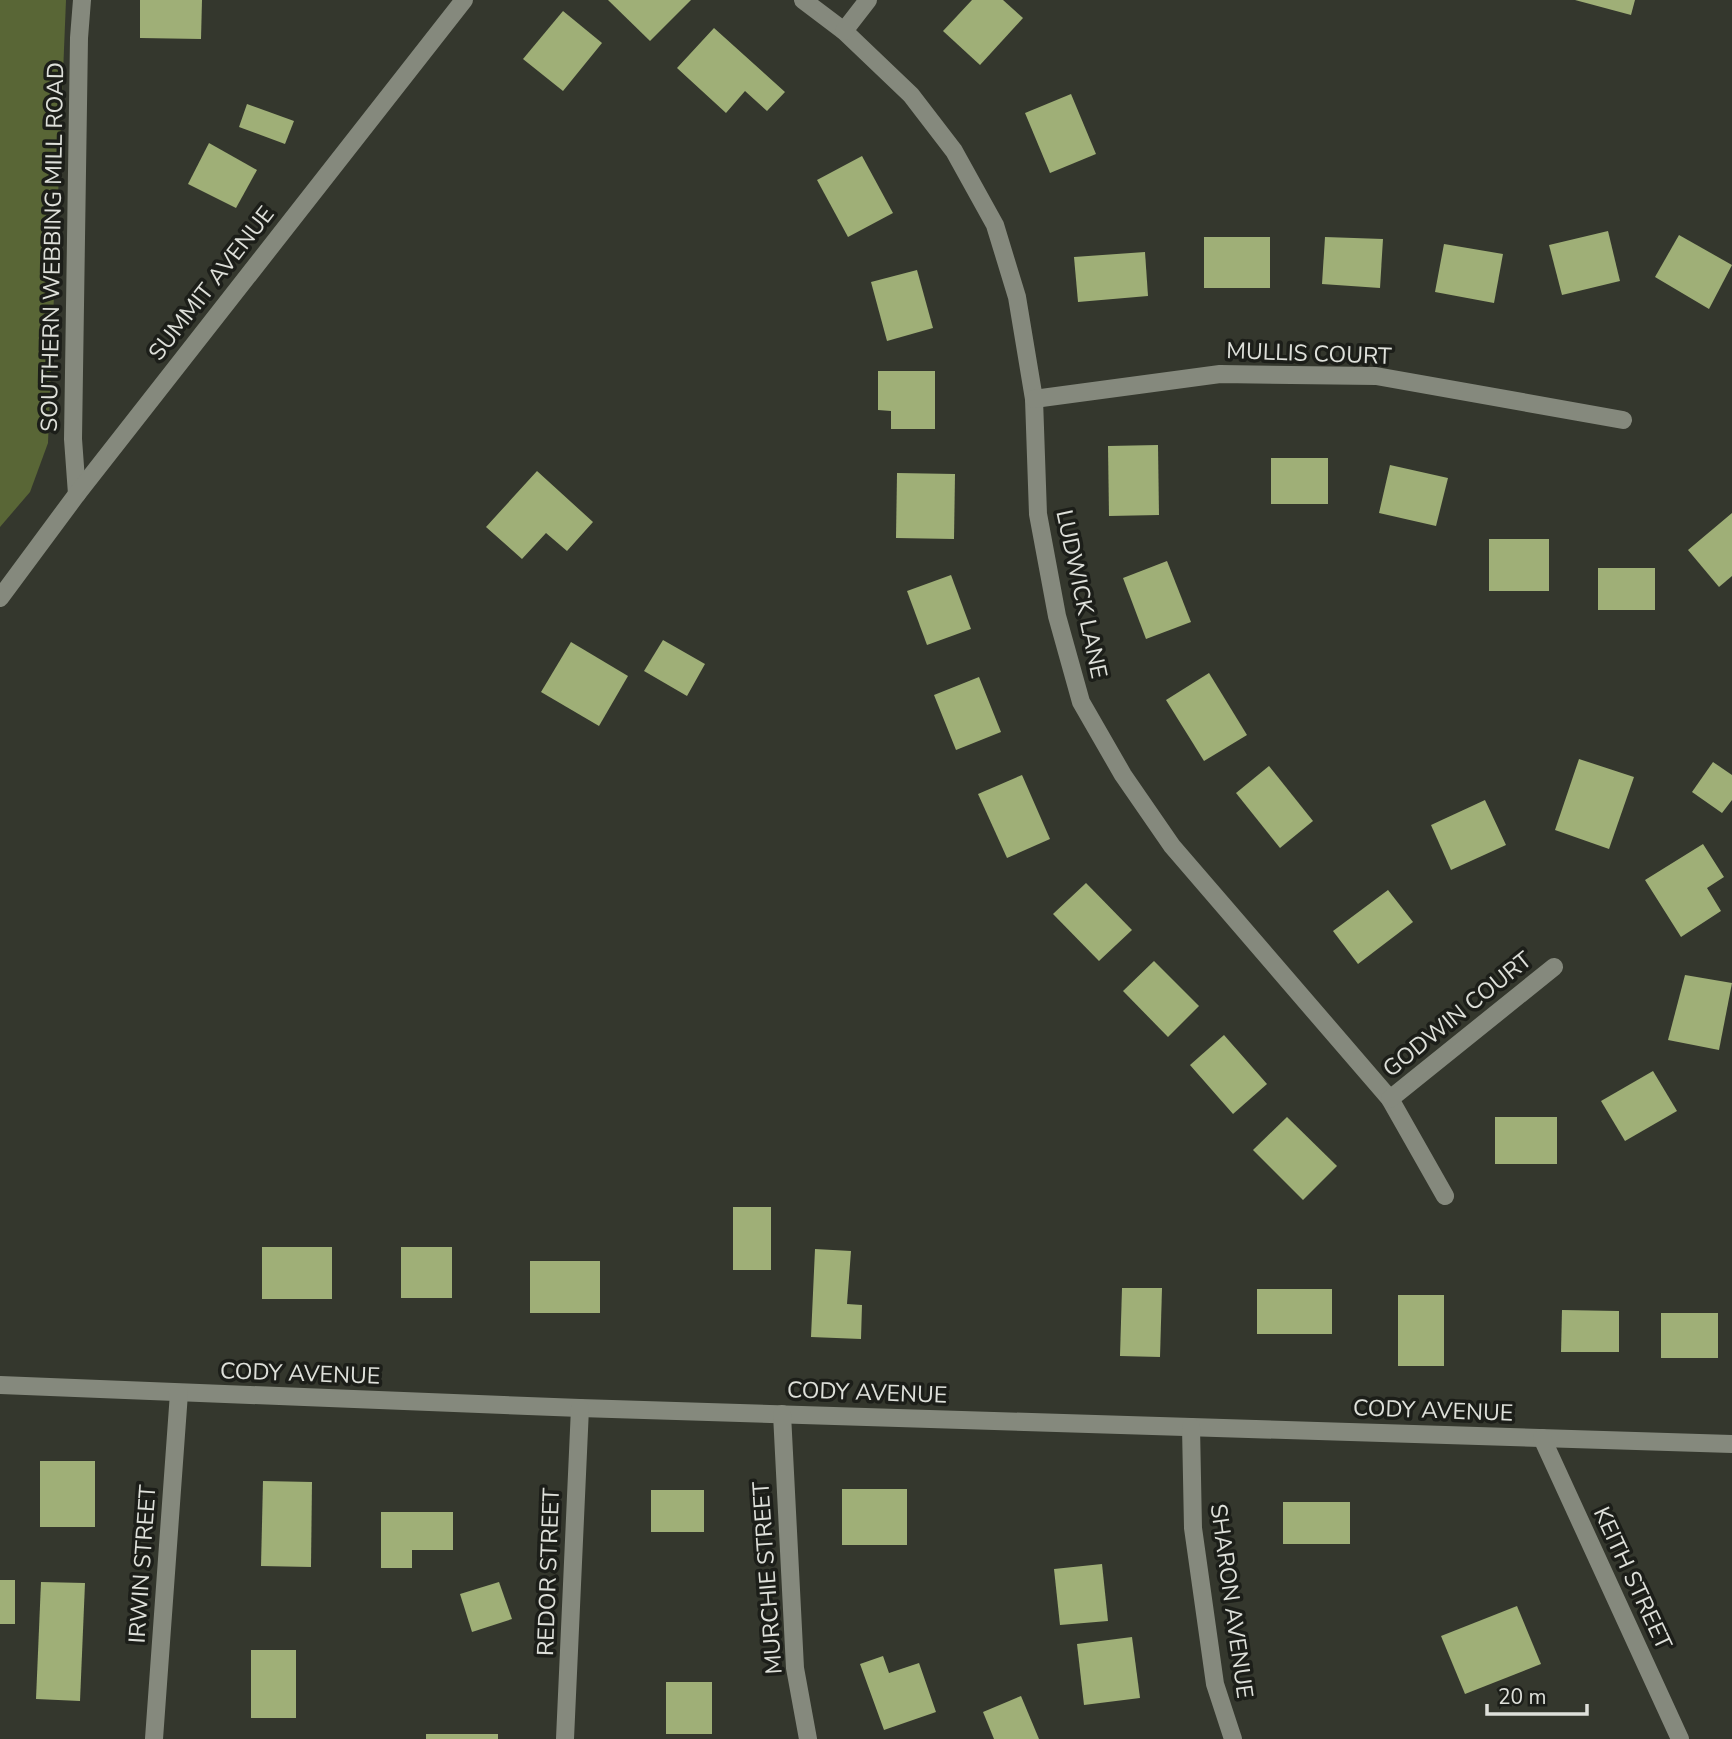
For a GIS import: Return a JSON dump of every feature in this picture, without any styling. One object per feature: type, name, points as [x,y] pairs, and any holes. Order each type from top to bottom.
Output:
[{"type":"street","name":"SOUTHERN WEBBING MILL ROAD","points":[[76,494],[73,439],[82,0]]},
{"type":"street","name":"SUMMIT AVENUE","points":[[0,598],[76,494],[464,0]]},
{"type":"street","name":"LUDWICK LANE","points":[[803,0],[844,31],[911,95],[954,151],[995,225],[1017,297],[1034,399],[1038,514],[1057,616],[1081,702],[1122,775],[1172,846],[1390,1099],[1445,1196]]},
{"type":"street","points":[[844,31],[868,0]]},
{"type":"street","name":"MULLIS COURT","points":[[1034,399],[1220,374],[1376,376],[1623,420]]},
{"type":"street","name":"GODWIN COURT","points":[[1390,1099],[1555,967]]},
{"type":"street","name":"CODY AVENUE","points":[[0,1385],[580,1408],[1732,1444]]},
{"type":"street","name":"IRWIN STREET","points":[[154,1739],[179,1393]]},
{"type":"street","name":"REDOR STREET","points":[[565,1739],[580,1408]]},
{"type":"street","name":"MURCHIE STREET","points":[[782,1414],[795,1668],[808,1739]]},
{"type":"street","name":"SHARON AVENUE","points":[[1191,1427],[1193,1528],[1215,1684],[1233,1739]]},
{"type":"street","name":"KEITH STREET","points":[[1542,1438],[1679,1739]]},
{"type":"green space","points":[[0,0],[66,0],[48,443],[30,492],[0,527]]},
{"type":"building","points":[[140,0],[202,0],[201,39],[140,38]]},
{"type":"building","points":[[608,0],[691,0],[650,41]]},
{"type":"building","points":[[972,0],[1003,0],[1023,18],[980,65],[943,31]]},
{"type":"building","points":[[1575,0],[1635,0],[1631,15]]},
{"type":"building","points":[[563,11],[602,43],[563,91],[523,59]]},
{"type":"building","points":[[714,28],[785,92],[767,111],[745,91],[726,113],[677,68]]},
{"type":"building","points":[[1071,94],[1096,154],[1050,173],[1025,113]]},
{"type":"building","points":[[247,104],[294,121],[285,144],[239,127]]},
{"type":"building","points":[[209,143],[257,170],[236,208],[188,184]]},
{"type":"building","points":[[862,156],[893,213],[848,237],[817,180]]},
{"type":"building","points":[[1608,231],[1620,281],[1562,295],[1549,245]]},
{"type":"building","points":[[1679,235],[1732,265],[1709,309],[1655,277]]},
{"type":"building","points":[[1204,237],[1270,237],[1270,288],[1204,288]]},
{"type":"building","points":[[1325,237],[1383,239],[1380,288],[1322,284]]},
{"type":"building","points":[[1444,244],[1503,254],[1494,303],[1435,292]]},
{"type":"building","points":[[1145,252],[1148,296],[1078,302],[1074,257]]},
{"type":"building","points":[[917,270],[933,328],[887,341],[871,282]]},
{"type":"building","points":[[878,371],[935,371],[935,429],[891,429],[891,411],[878,410]]},
{"type":"building","points":[[1158,445],[1159,515],[1109,516],[1108,446]]},
{"type":"building","points":[[1271,458],[1328,458],[1328,504],[1271,504]]},
{"type":"building","points":[[1390,465],[1448,478],[1436,526],[1379,513]]},
{"type":"building","points":[[537,471],[593,522],[567,551],[546,533],[522,559],[486,527]]},
{"type":"building","points":[[897,473],[955,474],[954,539],[896,538]]},
{"type":"building","points":[[1732,513],[1732,576],[1719,587],[1688,550]]},
{"type":"building","points":[[1489,539],[1549,539],[1549,591],[1489,591]]},
{"type":"building","points":[[1167,561],[1191,622],[1146,639],[1123,578]]},
{"type":"building","points":[[1598,568],[1655,568],[1655,610],[1598,610]]},
{"type":"building","points":[[951,575],[971,629],[927,645],[907,591]]},
{"type":"building","points":[[663,640],[705,664],[687,696],[644,671]]},
{"type":"building","points":[[571,642],[628,676],[599,726],[541,692]]},
{"type":"building","points":[[1209,673],[1247,735],[1204,761],[1166,700]]},
{"type":"building","points":[[979,677],[1001,732],[956,750],[934,695]]},
{"type":"building","points":[[1579,759],[1634,777],[1609,849],[1555,830]]},
{"type":"building","points":[[1713,762],[1732,775],[1732,800],[1722,813],[1692,792]]},
{"type":"building","points":[[1269,766],[1313,821],[1280,848],[1236,793]]},
{"type":"building","points":[[1022,775],[1050,839],[1007,858],[978,794]]},
{"type":"building","points":[[1485,800],[1506,845],[1451,870],[1431,825]]},
{"type":"building","points":[[1703,844],[1724,877],[1707,888],[1721,911],[1681,937],[1645,880]]},
{"type":"building","points":[[1086,883],[1132,930],[1099,961],[1053,914]]},
{"type":"building","points":[[1388,890],[1413,922],[1358,964],[1333,931]]},
{"type":"building","points":[[1154,961],[1199,1006],[1168,1037],[1123,991]]},
{"type":"building","points":[[1685,975],[1732,983],[1719,1050],[1668,1040]]},
{"type":"building","points":[[1224,1035],[1267,1084],[1233,1114],[1190,1065]]},
{"type":"building","points":[[1653,1071],[1677,1111],[1625,1141],[1601,1101]]},
{"type":"building","points":[[1287,1117],[1337,1166],[1303,1200],[1253,1150]]},
{"type":"building","points":[[1495,1117],[1557,1117],[1557,1164],[1495,1164]]},
{"type":"building","points":[[733,1207],[771,1207],[771,1270],[733,1270]]},
{"type":"building","points":[[262,1247],[332,1247],[332,1299],[262,1299]]},
{"type":"building","points":[[401,1247],[452,1247],[452,1298],[401,1298]]},
{"type":"building","points":[[815,1249],[851,1251],[847,1304],[862,1305],[861,1339],[811,1337]]},
{"type":"building","points":[[530,1261],[600,1261],[600,1313],[530,1313]]},
{"type":"building","points":[[1122,1288],[1162,1288],[1160,1357],[1120,1356]]},
{"type":"building","points":[[1257,1289],[1332,1289],[1332,1334],[1257,1334]]},
{"type":"building","points":[[1398,1295],[1444,1295],[1444,1366],[1398,1366]]},
{"type":"building","points":[[1562,1310],[1619,1311],[1619,1352],[1561,1352]]},
{"type":"building","points":[[1661,1313],[1718,1313],[1718,1358],[1661,1358]]},
{"type":"building","points":[[40,1461],[95,1461],[95,1527],[40,1527]]},
{"type":"building","points":[[263,1481],[312,1482],[311,1567],[261,1566]]},
{"type":"building","points":[[842,1489],[907,1489],[907,1545],[842,1545]]},
{"type":"building","points":[[651,1490],[704,1490],[704,1532],[651,1532]]},
{"type":"building","points":[[1283,1502],[1350,1502],[1350,1544],[1283,1544]]},
{"type":"building","points":[[381,1512],[453,1512],[453,1550],[412,1550],[412,1568],[381,1568]]},
{"type":"building","points":[[1102,1564],[1108,1621],[1060,1625],[1054,1569]]},
{"type":"building","points":[[0,1580],[15,1580],[15,1624],[0,1624]]},
{"type":"building","points":[[41,1582],[85,1583],[80,1701],[36,1699]]},
{"type":"building","points":[[499,1582],[512,1619],[472,1632],[460,1594]]},
{"type":"building","points":[[1517,1606],[1541,1664],[1465,1694],[1441,1636]]},
{"type":"building","points":[[1132,1637],[1140,1698],[1084,1705],[1077,1644]]},
{"type":"building","points":[[251,1650],[296,1650],[296,1718],[251,1718]]},
{"type":"building","points":[[883,1656],[889,1673],[919,1663],[936,1712],[884,1730],[860,1664]]},
{"type":"building","points":[[666,1682],[712,1682],[712,1734],[666,1734]]},
{"type":"building","points":[[1021,1696],[1039,1739],[994,1739],[983,1712]]},
{"type":"building","points":[[426,1734],[498,1734],[498,1739],[426,1739]]}]
